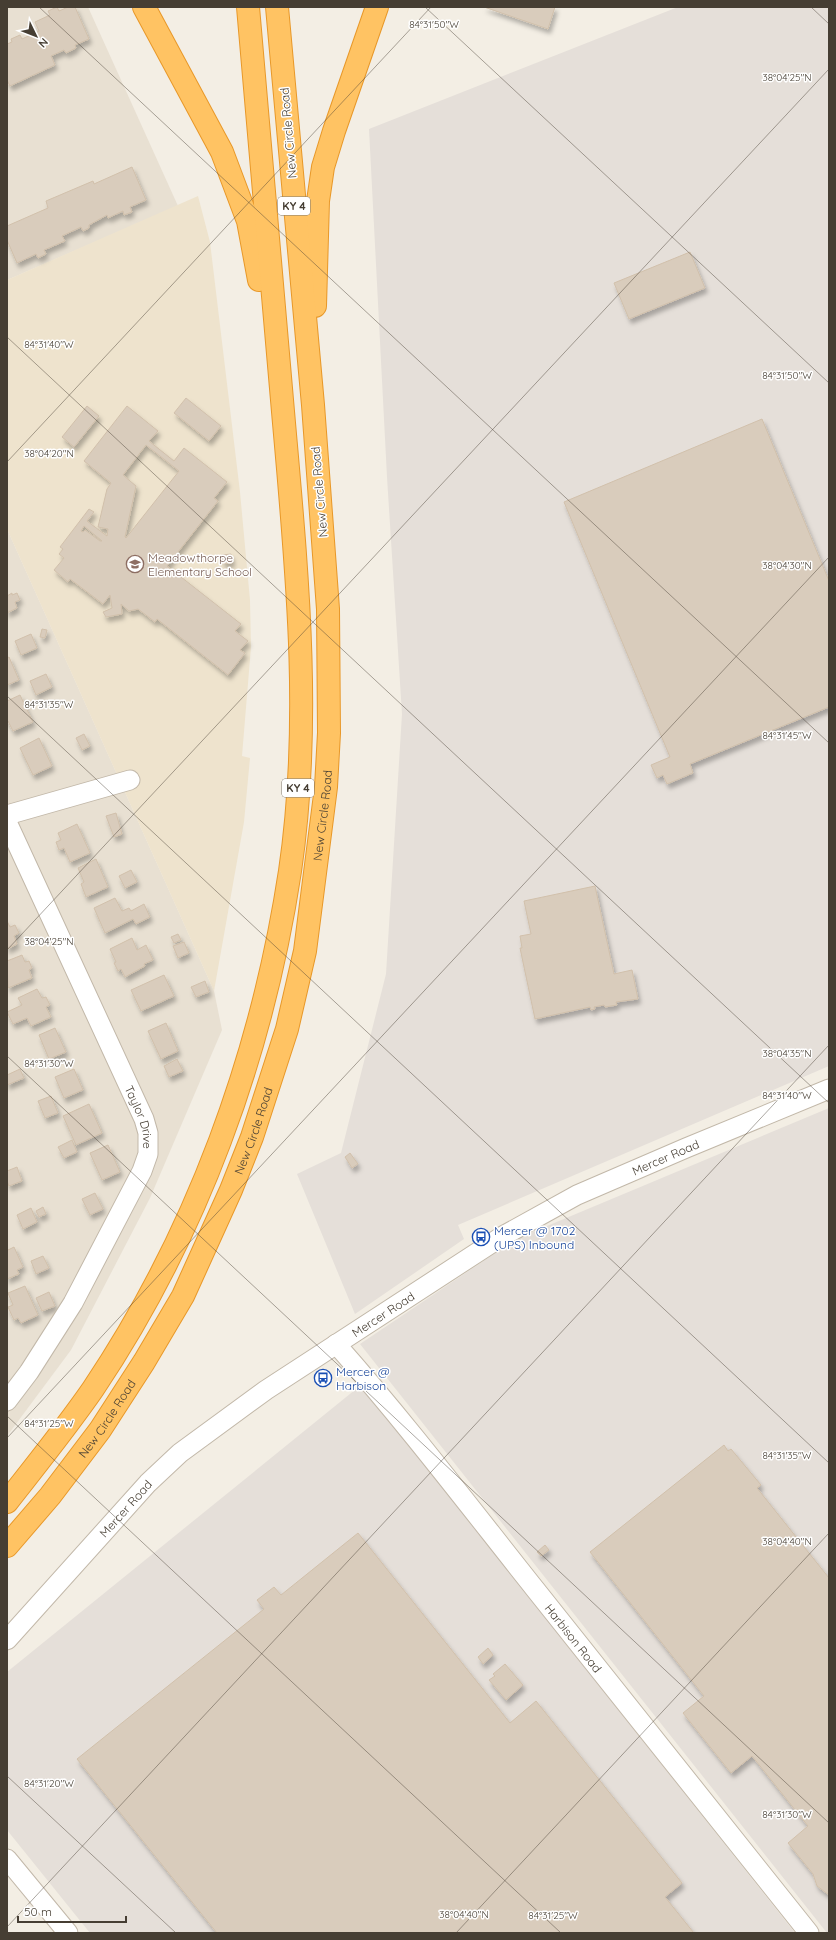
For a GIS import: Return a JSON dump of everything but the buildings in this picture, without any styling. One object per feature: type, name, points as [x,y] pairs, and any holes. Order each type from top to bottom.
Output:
[{"type":"highway","points":[[144,7],[211,131],[242,201],[248,221],[284,418]]},
{"type":"highway","name":"KY 4","points":[[7,1502],[58,1438],[93,1388],[131,1327],[190,1215],[216,1151],[240,1083],[261,1015],[279,936],[291,867],[298,795],[302,717],[298,601],[284,418],[248,7]]},
{"type":"highway","name":"New Circle Road","points":[[7,1546],[50,1496],[100,1430],[144,1362],[183,1296],[231,1190],[252,1138],[287,1029],[305,951],[326,787],[329,733],[328,609],[313,405],[277,7]]},
{"type":"highway","points":[[313,405],[318,202],[323,168],[334,131],[377,7]]},
{"type":"street","points":[[7,815],[130,780]]},
{"type":"street","name":"Taylor Drive","points":[[7,822],[144,1119],[148,1133],[148,1154],[142,1171],[73,1303],[29,1372],[7,1399]]},
{"type":"street","name":"Mercer Road","points":[[7,1640],[148,1483],[180,1453],[266,1390],[501,1237],[577,1195],[679,1150],[829,1089]]},
{"type":"street","name":"Harbison Road","points":[[336,1344],[420,1443],[657,1744],[809,1933]]},
{"type":"street","points":[[7,1859],[68,1933]]},
{"type":"shaded area","points":[[7,7],[88,7],[178,206],[7,280]]},
{"type":"shaded area","points":[[678,7],[829,7],[829,1066],[458,1225],[464,1239],[355,1314],[297,1174],[341,1153],[386,974],[402,714],[387,477],[369,129]]},
{"type":"shaded area","name":"Meadowthorpe Elementary School","points":[[198,196],[210,242],[240,492],[250,600],[251,647],[242,756],[250,758],[244,822],[214,991],[7,529],[7,280]]},
{"type":"shaded area","points":[[7,529],[214,991],[222,1030],[150,1198],[71,1350],[7,1436]]},
{"type":"shaded area","points":[[829,1108],[829,1933],[827,1933],[360,1344],[516,1239]]},
{"type":"shaded area","points":[[361,1385],[795,1933],[90,1933],[7,1830],[7,1672]]},
{"type":"place","name":"Meadowthorpe Elementary School","points":[[135,564]]},
{"type":"place","name":"Mercer @ 1702 (UPS) Inbound","points":[[481,1237]]},
{"type":"place","name":"Mercer @ Harbison","points":[[323,1378]]}]
